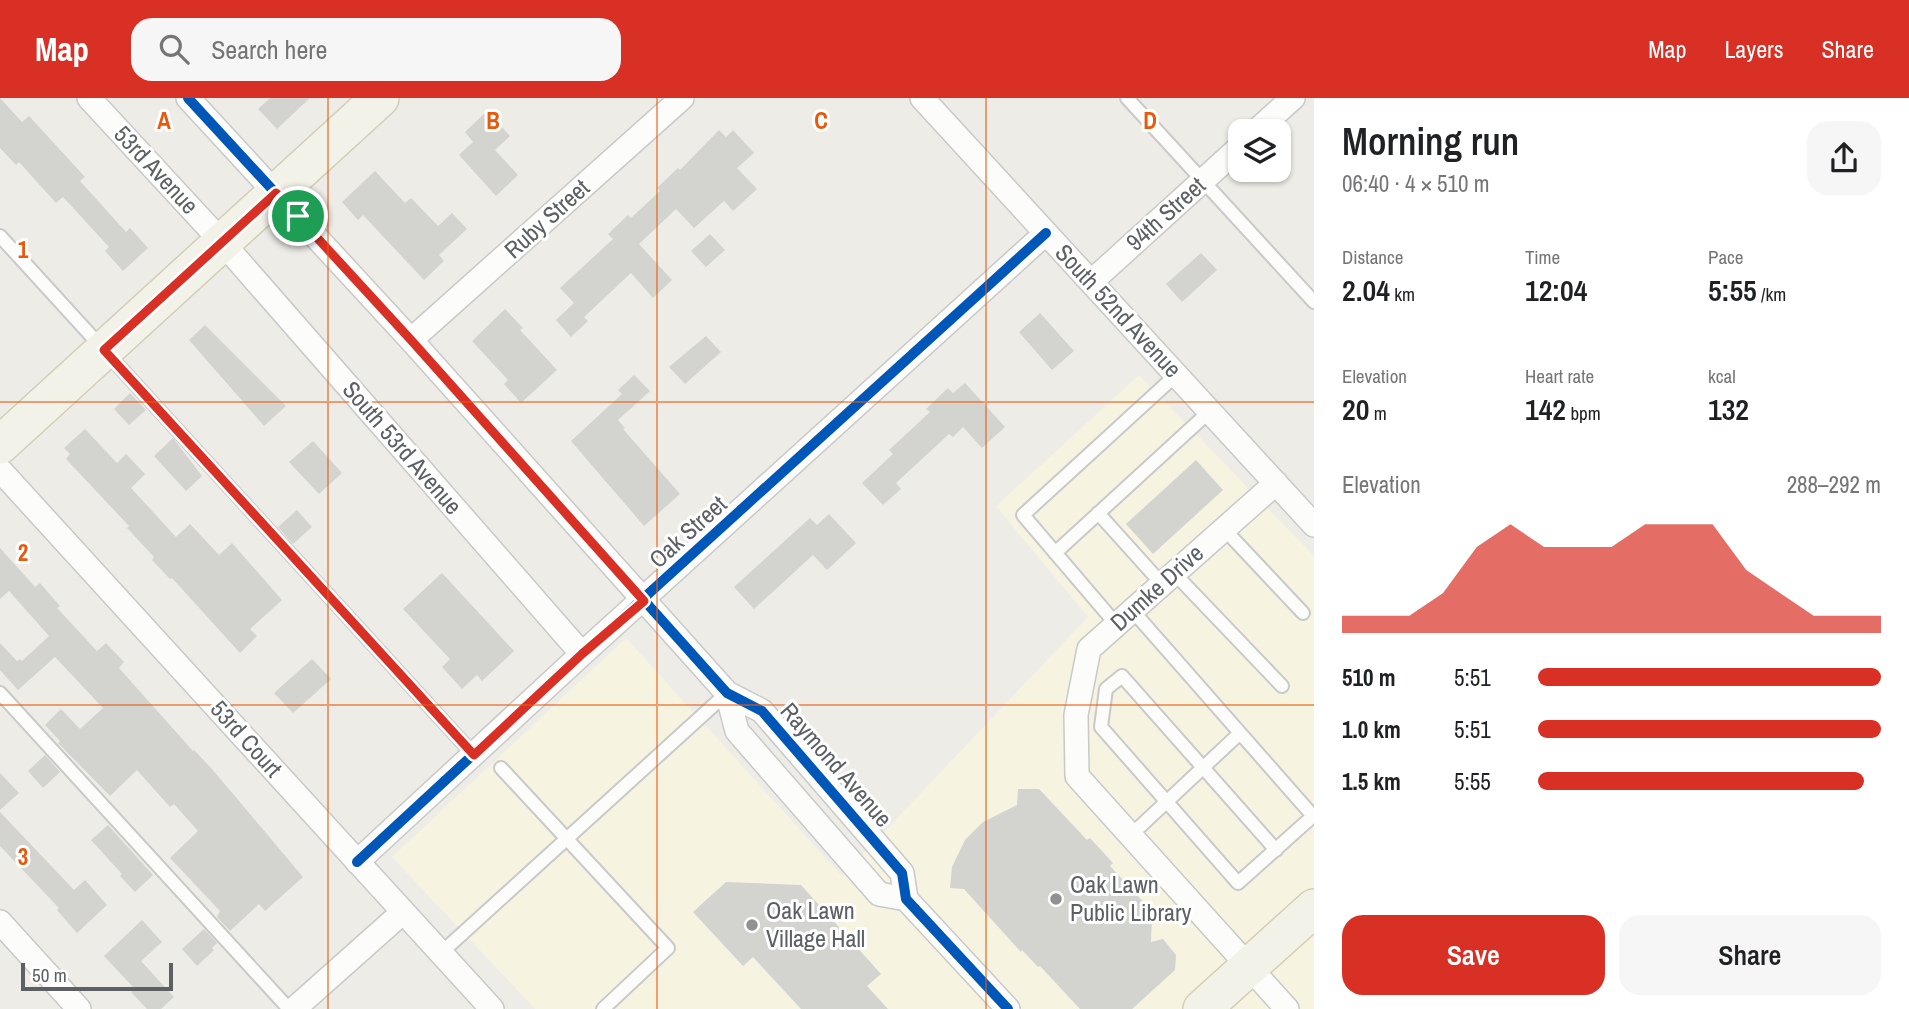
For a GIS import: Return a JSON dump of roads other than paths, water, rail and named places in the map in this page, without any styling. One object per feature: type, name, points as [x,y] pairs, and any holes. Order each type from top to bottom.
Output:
[{"type":"main road","points":[[0,445],[380,98]]},
{"type":"main road","points":[[1202,1009],[1314,908]]},
{"type":"street","name":"53rd Avenue","points":[[89,98],[222,242]]},
{"type":"street","name":"Raymond Avenue","points":[[188,98],[411,340],[727,693],[762,711],[902,873],[906,899],[1002,1007]]},
{"type":"street","name":"Ruby Street","points":[[411,340],[682,98]]},
{"type":"street","name":"South 52nd Avenue","points":[[922,98],[1314,525]]},
{"type":"street","points":[[1269,119],[1293,98]]},
{"type":"street","name":"94th Street","points":[[1091,282],[1228,158]]},
{"type":"street","name":"Oak Street","points":[[357,862],[1046,233]]},
{"type":"street","name":"South 53rd Avenue","points":[[222,242],[582,654]]},
{"type":"street","name":"53rd Court","points":[[0,470],[492,1009]]},
{"type":"street","name":"Dumke Drive","points":[[1276,483],[1089,649],[1076,715],[1077,776],[1287,1009]]},
{"type":"street","name":"Raymond Avenue","points":[[727,693],[737,731],[879,894],[906,899]]},
{"type":"street","points":[[294,1009],[404,912]]},
{"type":"street","points":[[0,922],[79,1009]]},
{"type":"lane","points":[[1127,98],[1314,302]]},
{"type":"lane","points":[[0,236],[474,755]]},
{"type":"lane","points":[[1176,375],[1023,516],[1055,553],[1124,617],[1240,733],[1313,816],[1276,850],[1238,883],[1101,727],[1106,689],[1122,676],[1276,850]]},
{"type":"lane","points":[[1055,553],[1210,411]]},
{"type":"lane","points":[[1098,513],[1282,687]]},
{"type":"lane","points":[[1224,529],[1303,613]]},
{"type":"lane","points":[[0,693],[289,1009]]},
{"type":"lane","points":[[441,953],[727,693]]},
{"type":"lane","points":[[1131,835],[1240,733]]},
{"type":"lane","points":[[501,768],[668,948],[603,1009]]},
{"type":"place","name":"Oak Lawn Public Library","points":[[1056,899]]},
{"type":"place","name":"Oak Lawn Village Hall","points":[[752,925]]}]
